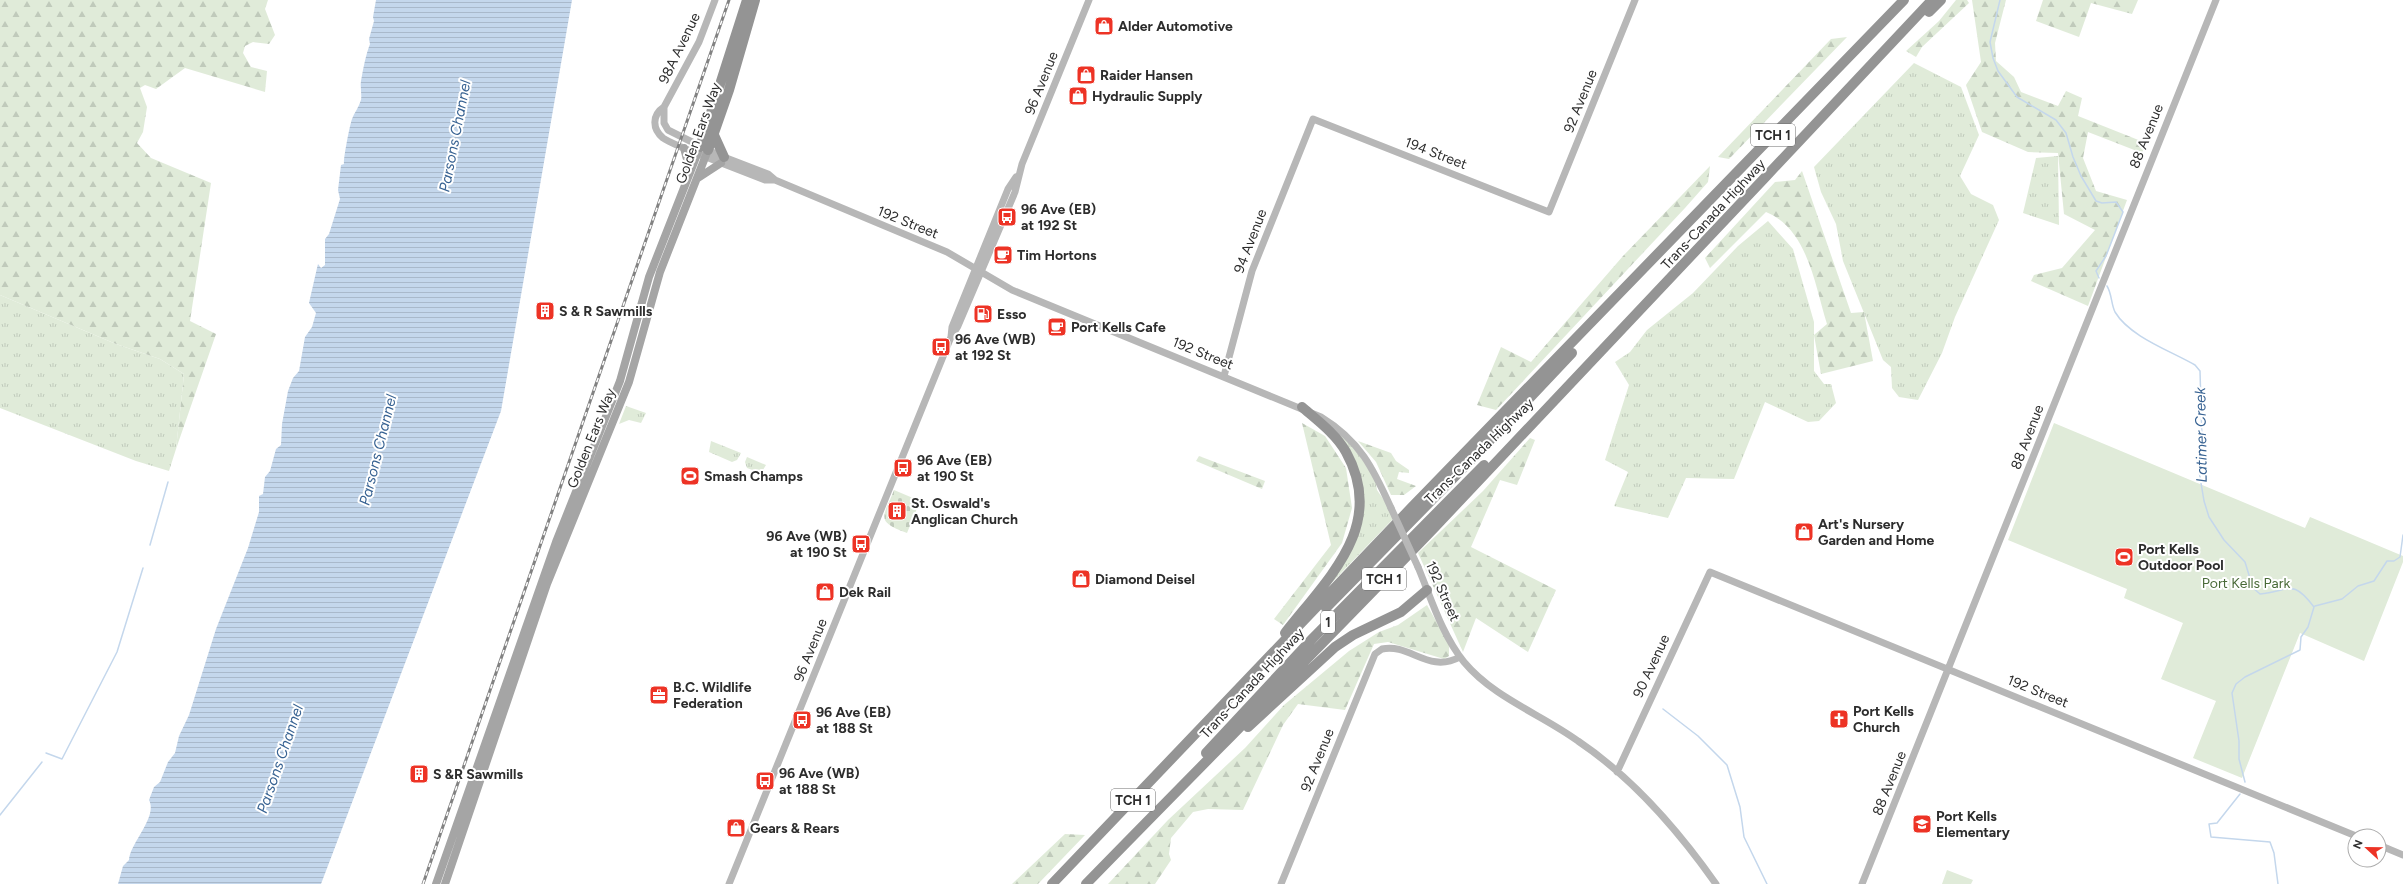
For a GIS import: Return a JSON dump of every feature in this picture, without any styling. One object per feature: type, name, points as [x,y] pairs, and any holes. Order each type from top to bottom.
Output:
[{"type":"highway","name":"Golden Ears Way","points":[[703,152],[747,0]]},
{"type":"highway","name":"Golden Ears Way","points":[[703,152],[714,135],[755,0]]},
{"type":"highway","name":"Trans-Canada Highway","points":[[1052,884],[1411,508],[1904,0]]},
{"type":"highway","name":"Trans-Canada Highway","points":[[1086,884],[1206,763],[1433,528],[1560,392],[1713,234],[1932,0]]},
{"type":"highway","points":[[1873,64],[1941,0]]},
{"type":"highway","points":[[714,135],[722,160]]},
{"type":"highway","name":"Trans-Canada Highway","points":[[1107,863],[1313,638],[1486,463],[1560,392]]},
{"type":"highway","points":[[1248,680],[1346,555],[1357,530],[1360,503],[1356,476],[1346,452],[1331,433],[1302,407]]},
{"type":"highway","points":[[1206,763],[1229,746],[1335,647],[1353,635],[1401,612],[1427,590]]},
{"type":"main road","name":"98A Avenue","points":[[664,107],[699,42],[715,0]]},
{"type":"main road","name":"96 Avenue","points":[[729,884],[951,337],[958,326],[978,271],[1015,192],[1018,175],[1089,0]]},
{"type":"main road","name":"92 Avenue","points":[[1549,212],[1635,0]]},
{"type":"main road","name":"88 Avenue","points":[[1862,884],[1949,669],[2154,151],[2216,0]]},
{"type":"main road","name":"192 Street","points":[[664,107],[658,111],[656,115],[656,130],[667,140],[684,148],[703,152]]},
{"type":"main road","name":"192 Street","points":[[664,107],[664,122],[668,130],[703,152],[722,160],[768,174],[775,180],[947,252],[1012,290],[1302,407],[1334,424],[1356,444],[1368,461],[1418,567],[1427,590],[1460,657],[1483,681],[1574,737],[1617,772],[1666,820],[1716,884]]},
{"type":"main road","name":"194 Street","points":[[1313,119],[1549,212]]},
{"type":"main road","name":"94 Avenue","points":[[1224,376],[1252,271],[1313,119]]},
{"type":"main road","points":[[684,148],[690,171]]},
{"type":"main road","name":"Golden Ears Way","points":[[436,884],[556,542],[620,381],[645,289],[690,171],[703,152]]},
{"type":"main road","name":"Golden Ears Way","points":[[445,884],[547,584],[629,382],[658,276],[698,178],[703,152]]},
{"type":"main road","points":[[698,178],[722,160]]},
{"type":"main road","name":"192 Street","points":[[1710,572],[2347,832]]},
{"type":"main road","name":"90 Avenue","points":[[1617,772],[1710,572]]},
{"type":"main road","name":"92 Avenue","points":[[1281,884],[1373,658],[1382,649],[1392,649],[1442,664],[1460,657]]},
{"type":"main road","points":[[2387,848],[2403,855]]},
{"type":"green space","points":[[0,0],[268,0],[265,9],[275,35],[269,44],[253,42],[245,46],[243,53],[251,67],[267,71],[265,92],[185,68],[156,89],[145,85],[140,88],[147,107],[143,132],[137,143],[151,158],[211,183],[190,321],[216,334],[176,449],[184,374],[160,359],[116,344],[0,295]]},
{"type":"green space","points":[[1956,0],[1967,0],[1969,3],[1922,47],[1916,57],[1906,51],[1939,21]]},
{"type":"green space","points":[[1972,0],[2006,0],[1995,43],[1996,61],[2014,77],[2021,92],[2058,106],[2066,91],[2082,98],[2078,116],[2146,143],[2142,153],[2088,132],[2083,158],[2096,191],[2127,200],[2088,306],[2031,281],[2034,275],[2062,268],[2095,230],[2064,214],[2058,153],[2028,152],[1982,132],[1966,85],[1981,62]]},
{"type":"green space","points":[[2043,0],[2138,0],[2132,14],[2091,3],[2079,37],[2036,21]]},
{"type":"green space","points":[[1847,37],[1729,159],[1718,157],[1831,39]]},
{"type":"green space","points":[[1914,63],[1961,87],[1979,135],[1960,176],[1971,194],[1993,205],[1999,220],[1955,317],[1942,353],[1918,400],[1899,397],[1892,388],[1891,367],[1883,360],[1843,261],[1836,224],[1821,192],[1814,167]]},
{"type":"green space","points":[[2058,156],[2059,225],[2023,213],[2036,158]]},
{"type":"green space","points":[[1710,166],[1708,182],[1496,410],[1477,405],[1501,347],[1531,362],[1623,256]]},
{"type":"green space","points":[[1802,171],[1851,313],[1864,312],[1873,361],[1821,374],[1814,335],[1827,324],[1808,260],[1792,231],[1780,220],[1766,212],[1710,268],[1705,258],[1775,182],[1795,180]]},
{"type":"green space","points":[[1768,221],[1793,249],[1814,322],[1814,371],[1824,384],[1831,384],[1836,403],[1819,421],[1808,422],[1765,402],[1734,479],[1686,478],[1668,518],[1614,506],[1628,472],[1605,460],[1629,385],[1615,362],[1630,352],[1647,330],[1693,293],[1738,246]]},
{"type":"green space","points":[[0,295],[116,344],[160,359],[184,374],[176,449],[169,471],[136,461],[0,408]]},
{"type":"green space","points":[[626,406],[646,413],[641,423],[629,420],[619,424]]},
{"type":"green space","points":[[1302,423],[1325,436],[1346,468],[1352,508],[1342,543],[1283,625],[1274,619],[1331,545]]},
{"type":"green space","name":"Port Kells Park","points":[[2054,423],[2305,528],[2310,517],[2403,556],[2403,562],[2364,661],[2300,633],[2242,778],[2193,758],[2216,701],[2161,679],[2183,623],[2124,598],[2127,589],[2008,540]]},
{"type":"green space","points":[[1337,431],[1346,438],[1375,477],[1377,490],[1388,506],[1393,519],[1320,595],[1362,512]]},
{"type":"green space","points":[[1530,438],[1535,440],[1517,485],[1500,480],[1471,547],[1556,590],[1528,652],[1476,618],[1463,652],[1418,553],[1483,491]]},
{"type":"green space","points":[[711,441],[741,453],[737,460],[732,462],[709,452]]},
{"type":"green space","points":[[1358,441],[1391,453],[1396,461],[1409,470],[1409,473],[1399,472],[1397,479],[1416,486],[1404,495],[1391,495],[1376,462]]},
{"type":"green space","points":[[1199,456],[1265,481],[1262,489],[1196,461]]},
{"type":"green space","points":[[747,457],[766,465],[761,473],[747,468],[745,462]]},
{"type":"green space","points":[[894,490],[920,501],[907,533],[890,525],[884,518]]},
{"type":"green space","points":[[1427,605],[1449,644],[1449,656],[1444,659],[1388,642],[1374,644],[1345,710],[1298,704],[1283,725],[1243,810],[1208,809],[1193,812],[1171,838],[1169,854],[1171,860],[1155,884],[1108,884],[1168,820],[1245,748],[1284,705],[1349,651],[1379,632],[1398,625]]},
{"type":"green space","points":[[1065,834],[1085,835],[1038,884],[1012,884]]},
{"type":"green space","points":[[1947,870],[1973,880],[1971,884],[1942,884]]},
{"type":"water","name":"Parsons Channel","points":[[376,0],[572,0],[501,411],[321,884],[118,884],[123,866],[129,860],[134,846],[150,814],[151,807],[149,800],[154,787],[160,782],[168,762],[175,753],[179,736],[189,715],[216,629],[248,548],[259,512],[259,496],[263,494],[265,477],[270,471],[276,449],[281,445],[282,424],[288,391],[293,378],[299,371],[305,337],[312,327],[316,313],[309,303],[318,264],[321,268],[325,265],[325,239],[329,234],[340,199],[338,190],[341,165],[344,164],[352,119],[361,100],[361,81],[370,44],[369,39],[374,21],[373,17]]},
{"type":"waterway","name":"Latimer Creek","points":[[2000,0],[1990,42],[1993,58],[1998,71],[2017,97],[2056,120],[2066,133],[2073,157],[2081,176],[2096,201],[2102,203],[2116,202],[2123,212],[2106,256],[2096,271],[2099,278]]},
{"type":"waterway","name":"Latimer Creek","points":[[2107,286],[2115,312],[2130,329],[2152,343],[2195,365],[2200,371],[2202,440],[2199,471],[2204,501],[2209,517],[2224,540],[2245,562],[2253,588],[2260,594],[2290,588],[2295,589],[2307,598],[2314,607],[2308,627],[2301,637],[2300,650],[2245,677],[2236,684],[2232,693],[2239,741],[2239,759],[2245,782]]},
{"type":"waterway","points":[[150,545],[168,482]]},
{"type":"waterway","points":[[2315,606],[2342,599],[2358,586],[2374,581],[2387,561],[2394,561],[2400,557],[2403,535]]},
{"type":"waterway","points":[[46,753],[62,759],[117,652],[143,568]]},
{"type":"waterway","points":[[1663,709],[1698,736],[1727,765],[1740,807],[1744,837],[1767,884]]},
{"type":"waterway","points":[[0,815],[42,762]]},
{"type":"waterway","name":"Latimer Creek","points":[[2240,794],[2217,823],[2209,824],[2211,837],[2270,842],[2274,853],[2278,884]]},
{"type":"railway","points":[[423,884],[729,0]]},
{"type":"place","name":"Alder Automotive","points":[[1104,26]]},
{"type":"place","name":"Raider Hansen","points":[[1086,75]]},
{"type":"place","name":"Hydraulic Supply","points":[[1078,96]]},
{"type":"place","name":"96 Ave (EB) at 192 St","points":[[1007,217]]},
{"type":"place","name":"Tim Hortons","points":[[1003,255]]},
{"type":"place","name":"S & R Sawmills","points":[[545,311]]},
{"type":"place","name":"Esso","points":[[983,314]]},
{"type":"place","name":"Port Kells Cafe","points":[[1057,327]]},
{"type":"place","name":"96 Ave (WB) at 192 St","points":[[941,347]]},
{"type":"place","name":"96 Ave (EB) at 190 St","points":[[903,468]]},
{"type":"place","name":"Smash Champs","points":[[690,476]]},
{"type":"place","name":"St. Oswald's Anglican Church","points":[[897,511]]},
{"type":"place","name":"Art's Nursery Garden and Home","points":[[1804,532]]},
{"type":"place","name":"96 Ave (WB) at 190 St","points":[[861,544]]},
{"type":"place","name":"Port Kells Outdoor Pool","points":[[2124,557]]},
{"type":"place","name":"Diamond Deisel","points":[[1081,579]]},
{"type":"place","name":"Dek Rail","points":[[825,592]]},
{"type":"place","name":"B.C. Wildlife Federation","points":[[659,695]]},
{"type":"place","name":"Port Kells Church","points":[[1839,719]]},
{"type":"place","name":"96 Ave (EB) at 188 St","points":[[802,720]]},
{"type":"place","name":"S &R Sawmills","points":[[419,774]]},
{"type":"place","name":"96 Ave (WB) at 188 St","points":[[765,781]]},
{"type":"place","name":"Port Kells Elementary","points":[[1922,824]]},
{"type":"place","name":"Gears & Rears","points":[[736,828]]}]
